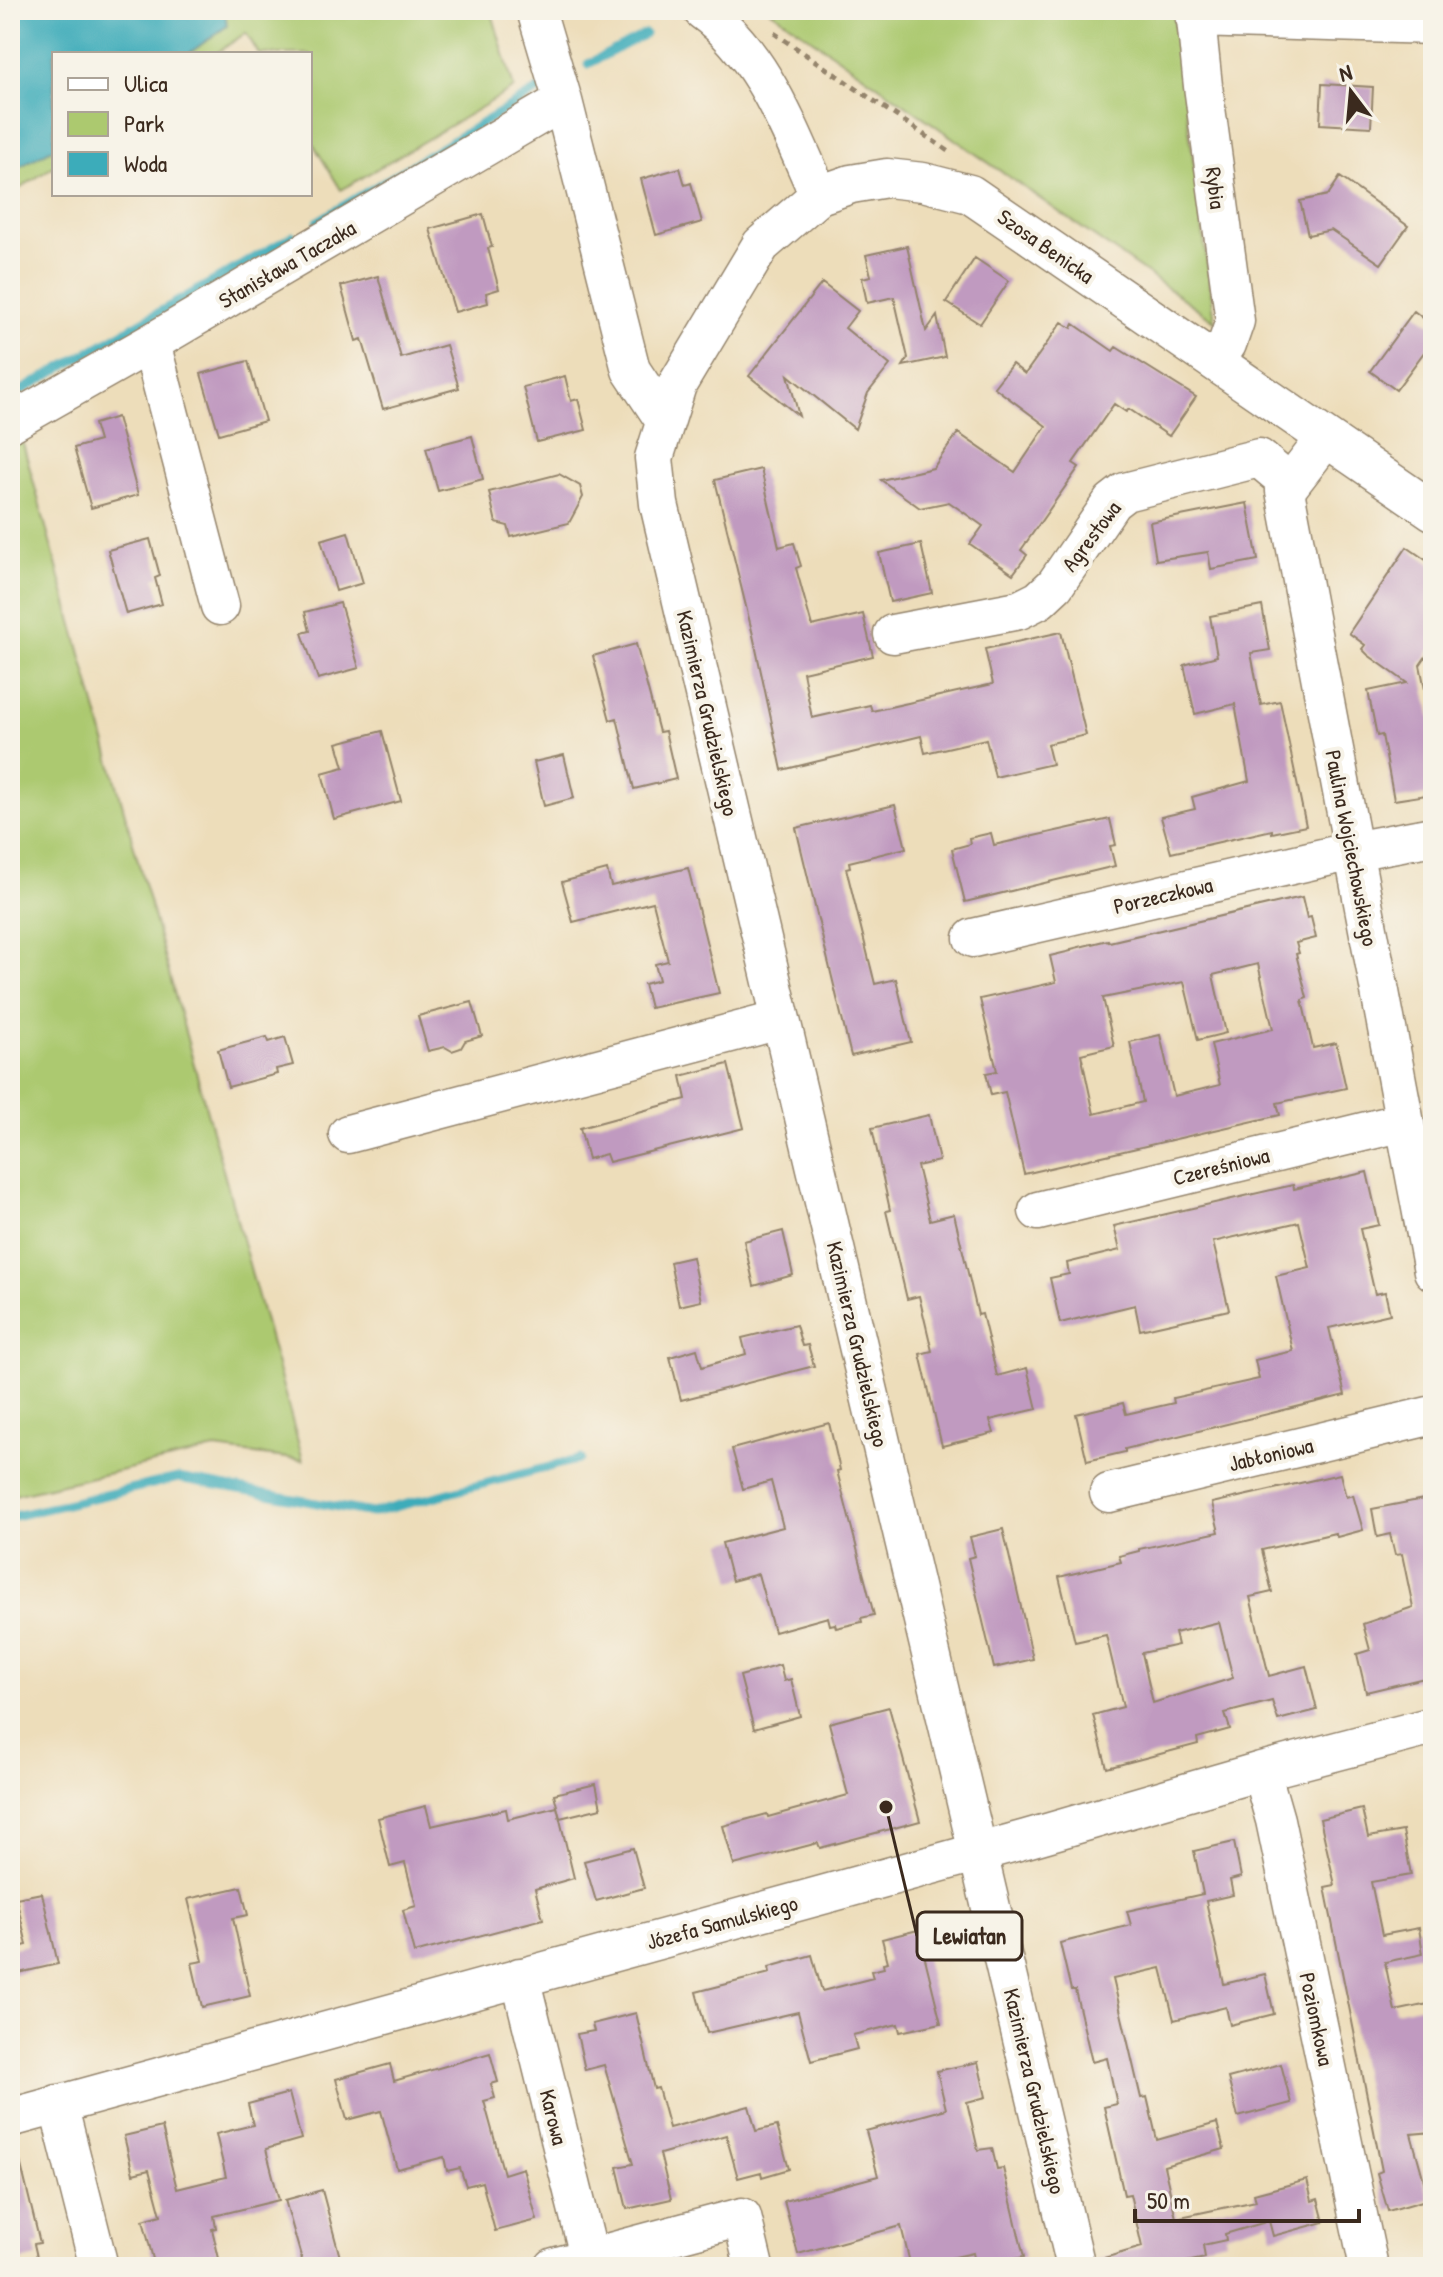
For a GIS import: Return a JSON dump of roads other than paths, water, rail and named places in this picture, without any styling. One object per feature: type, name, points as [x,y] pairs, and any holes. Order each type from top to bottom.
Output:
[{"type":"street","points":[[536,10],[563,101],[631,370],[665,421]]},
{"type":"street","points":[[703,11],[720,23],[764,76],[819,195]]},
{"type":"street","points":[[1195,14],[1433,25]]},
{"type":"street","name":"Rybia","points":[[1195,14],[1235,321],[1227,344],[1214,361]]},
{"type":"street","name":"Stanisława Taczaka","points":[[10,423],[563,101]]},
{"type":"street","name":"Szosa Benicka","points":[[819,195],[851,184],[887,178],[923,182],[970,194],[1433,511]]},
{"type":"street","name":"Kazimierza Grudzielskiego","points":[[819,195],[761,245],[677,385],[654,458],[659,504],[1076,2267]]},
{"type":"street","points":[[151,343],[220,606]]},
{"type":"street","points":[[1290,484],[1326,438]]},
{"type":"street","name":"Agrestowa","points":[[893,634],[1019,610],[1039,600],[1055,585],[1112,502],[1125,492],[1259,458],[1290,484]]},
{"type":"street","name":"Paulina Wojciechowskiego","points":[[1290,484],[1285,491],[1433,1271]]},
{"type":"street","name":"Porzeczkowa","points":[[973,938],[1353,851],[1433,836]]},
{"type":"street","points":[[348,1134],[780,1020]]},
{"type":"street","name":"Czereśniowa","points":[[1038,1211],[1404,1122]]},
{"type":"street","name":"Jabłoniowa","points":[[1109,1493],[1433,1415]]},
{"type":"street","name":"Józefa Samulskiego","points":[[10,2118],[1433,1726]]},
{"type":"street","name":"Poziomkowa","points":[[1261,1771],[1275,1820],[1369,2267]]},
{"type":"street","name":"Karowa","points":[[520,1977],[571,2262]]},
{"type":"street","points":[[58,2104],[99,2267]]},
{"type":"street","points":[[571,2262],[742,2217],[754,2267]]},
{"type":"water","points":[[10,10],[225,10],[227,26],[191,52],[52,52],[52,149],[10,172]]},
{"type":"waterway","points":[[588,64],[645,34]]},
{"type":"waterway","points":[[318,221],[541,88]]},
{"type":"waterway","points":[[10,397],[293,236]]},
{"type":"waterway","points":[[10,1517],[178,1478],[372,1513],[580,1459]]},
{"type":"place","name":"Lewiatan","points":[[886,1807]]}]
